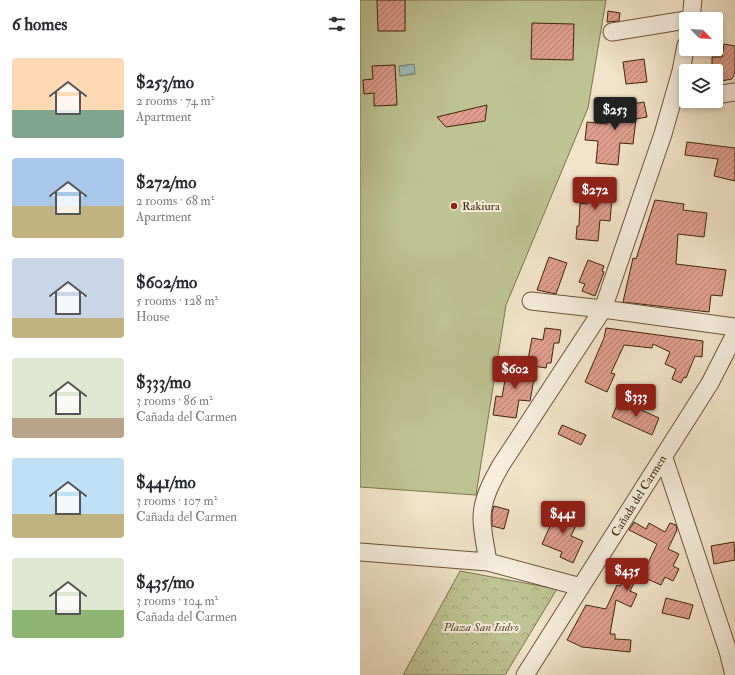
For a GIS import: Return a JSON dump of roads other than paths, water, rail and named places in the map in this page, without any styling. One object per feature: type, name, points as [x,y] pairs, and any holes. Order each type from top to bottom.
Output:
[{"type":"street","points":[[692,12],[693,0]]},
{"type":"street","points":[[612,32],[679,21]]},
{"type":"street","points":[[488,562],[482,518],[490,484],[500,465],[604,309],[663,134],[684,56]]},
{"type":"street","points":[[723,94],[735,92]]},
{"type":"street","points":[[531,301],[604,309],[735,327]]},
{"type":"street","name":"Cañada del Carmen","points":[[532,673],[581,587],[664,458],[710,383],[735,334]]},
{"type":"street","points":[[664,458],[731,650],[734,675]]},
{"type":"street","points":[[360,552],[488,562],[581,587]]},
{"type":"water","points":[[414,64],[415,74],[400,76],[399,66]]},
{"type":"place","name":"Rakiura","points":[[454,206]]},
{"type":"park label","name":"Plaza San Isidro","points":[[481,627]]}]
